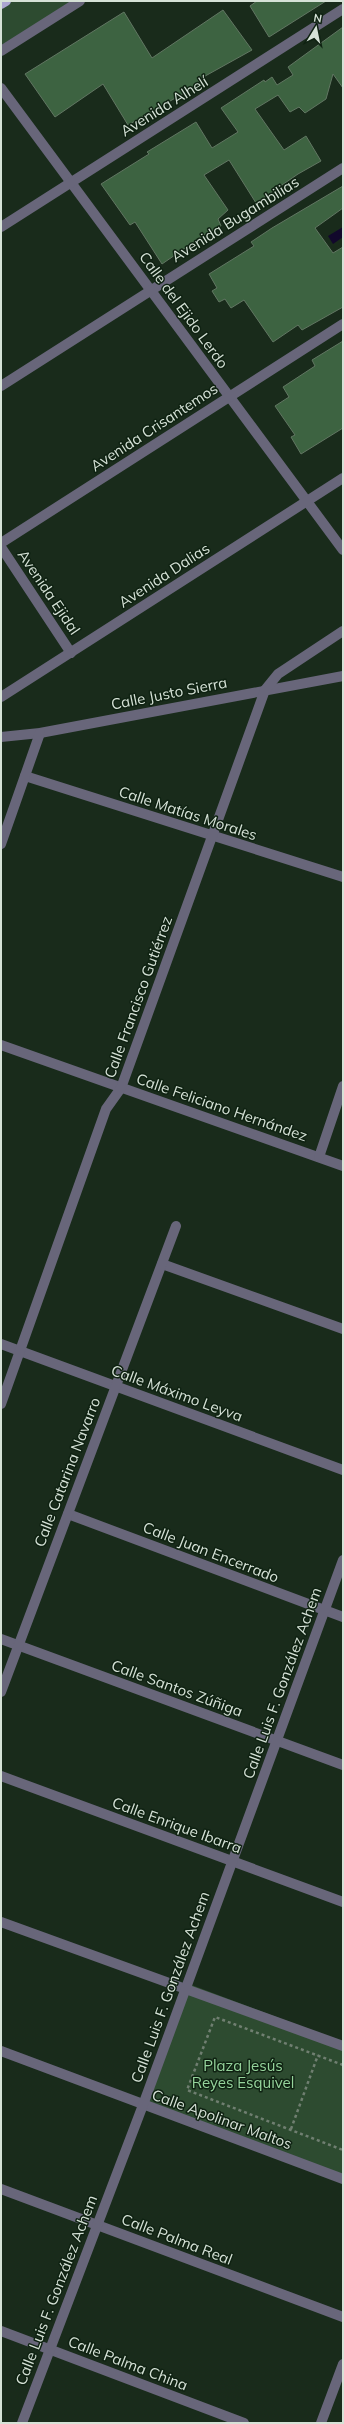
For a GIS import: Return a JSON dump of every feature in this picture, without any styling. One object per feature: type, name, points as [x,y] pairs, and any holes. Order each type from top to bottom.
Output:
[{"type":"main road","points":[[1,4],[6,1]]},
{"type":"street","points":[[1,51],[80,1]]},
{"type":"street","name":"Avenida Alhelí","points":[[1,227],[343,9]]},
{"type":"street","name":"Calle del Ejido Lerdo","points":[[1,88],[343,550]]},
{"type":"street","name":"Avenida Bugambilias","points":[[1,386],[343,168]]},
{"type":"street","name":"Avenida Crisantemos","points":[[1,543],[343,324]]},
{"type":"street","name":"Avenida Dalias","points":[[1,697],[306,500],[343,478]]},
{"type":"street","name":"Avenida Ejidal","points":[[1,547],[71,653]]},
{"type":"street","name":"Calle Francisco Gutiérrez","points":[[1,1404],[106,1108],[122,1088],[265,690],[278,674],[343,631]]},
{"type":"street","name":"Calle Justo Sierra","points":[[1,737],[40,733],[343,676]]},
{"type":"street","points":[[1,844],[40,733]]},
{"type":"street","name":"Calle Matías Morales","points":[[25,776],[212,837],[343,877]]},
{"type":"street","name":"Calle Feliciano Hernández","points":[[1,1046],[343,1166]]},
{"type":"street","points":[[320,1157],[343,1086]]},
{"type":"street","name":"Calle Catarina Navarro","points":[[1,1692],[176,1226]]},
{"type":"street","points":[[162,1264],[343,1329]]},
{"type":"street","name":"Calle Máximo Leyva","points":[[1,1344],[343,1470]]},
{"type":"street","name":"Calle Juan Encerrado","points":[[68,1514],[343,1617]]},
{"type":"street","name":"Calle Luis F. González Achem","points":[[22,2423],[96,2225],[143,2105],[343,1560]]},
{"type":"street","name":"Calle Santos Zúñiga","points":[[1,1640],[343,1765]]},
{"type":"street","name":"Calle Enrique Ibarra","points":[[1,1776],[343,1902]]},
{"type":"street","points":[[1,1922],[343,2046]]},
{"type":"street","name":"Calle Apolinar Maltos","points":[[1,2051],[343,2179]]},
{"type":"street","name":"Calle Palma Real","points":[[1,2189],[343,2317]]},
{"type":"street","name":"Calle Palma China","points":[[1,2332],[244,2423]]},
{"type":"street","points":[[321,2423],[343,2364]]},
{"type":"path","points":[[343,2064],[215,2017],[187,2090],[343,2150]]},
{"type":"path","points":[[291,2130],[318,2055]]},
{"type":"green space","points":[[11,1],[77,1],[1,50],[1,8]]},
{"type":"green space","name":"Plaza Jesús Reyes Esquivel","points":[[189,1984],[343,2042],[343,2180],[142,2104]]},
{"type":"shaded area","points":[[343,227],[343,237],[333,244],[328,236]]},
{"type":"building","points":[[257,1],[326,1],[269,37],[250,6]]},
{"type":"building","points":[[223,10],[252,50],[198,80],[200,84],[128,125],[103,84],[55,117],[25,74],[124,12],[152,58]]},
{"type":"building","points":[[343,27],[343,88],[333,74],[326,99],[305,113],[299,107],[290,112],[278,95],[255,109],[284,150],[306,136],[321,161],[298,174],[256,203],[229,160],[204,175],[228,210],[218,219],[221,226],[204,235],[162,264],[135,222],[130,225],[101,184],[149,154],[147,152],[196,122],[212,148],[238,132],[221,108],[264,80],[265,82],[272,77],[277,85],[293,75],[288,67]]},
{"type":"building","points":[[343,186],[343,208],[315,228],[333,253],[343,247],[343,307],[302,330],[298,325],[273,342],[244,300],[231,308],[225,299],[219,302],[212,291],[217,288],[209,274],[254,246],[251,242],[272,228]]},
{"type":"building","points":[[343,341],[343,428],[301,454],[291,437],[295,435],[275,406],[289,397],[283,387],[315,366],[312,360]]}]
